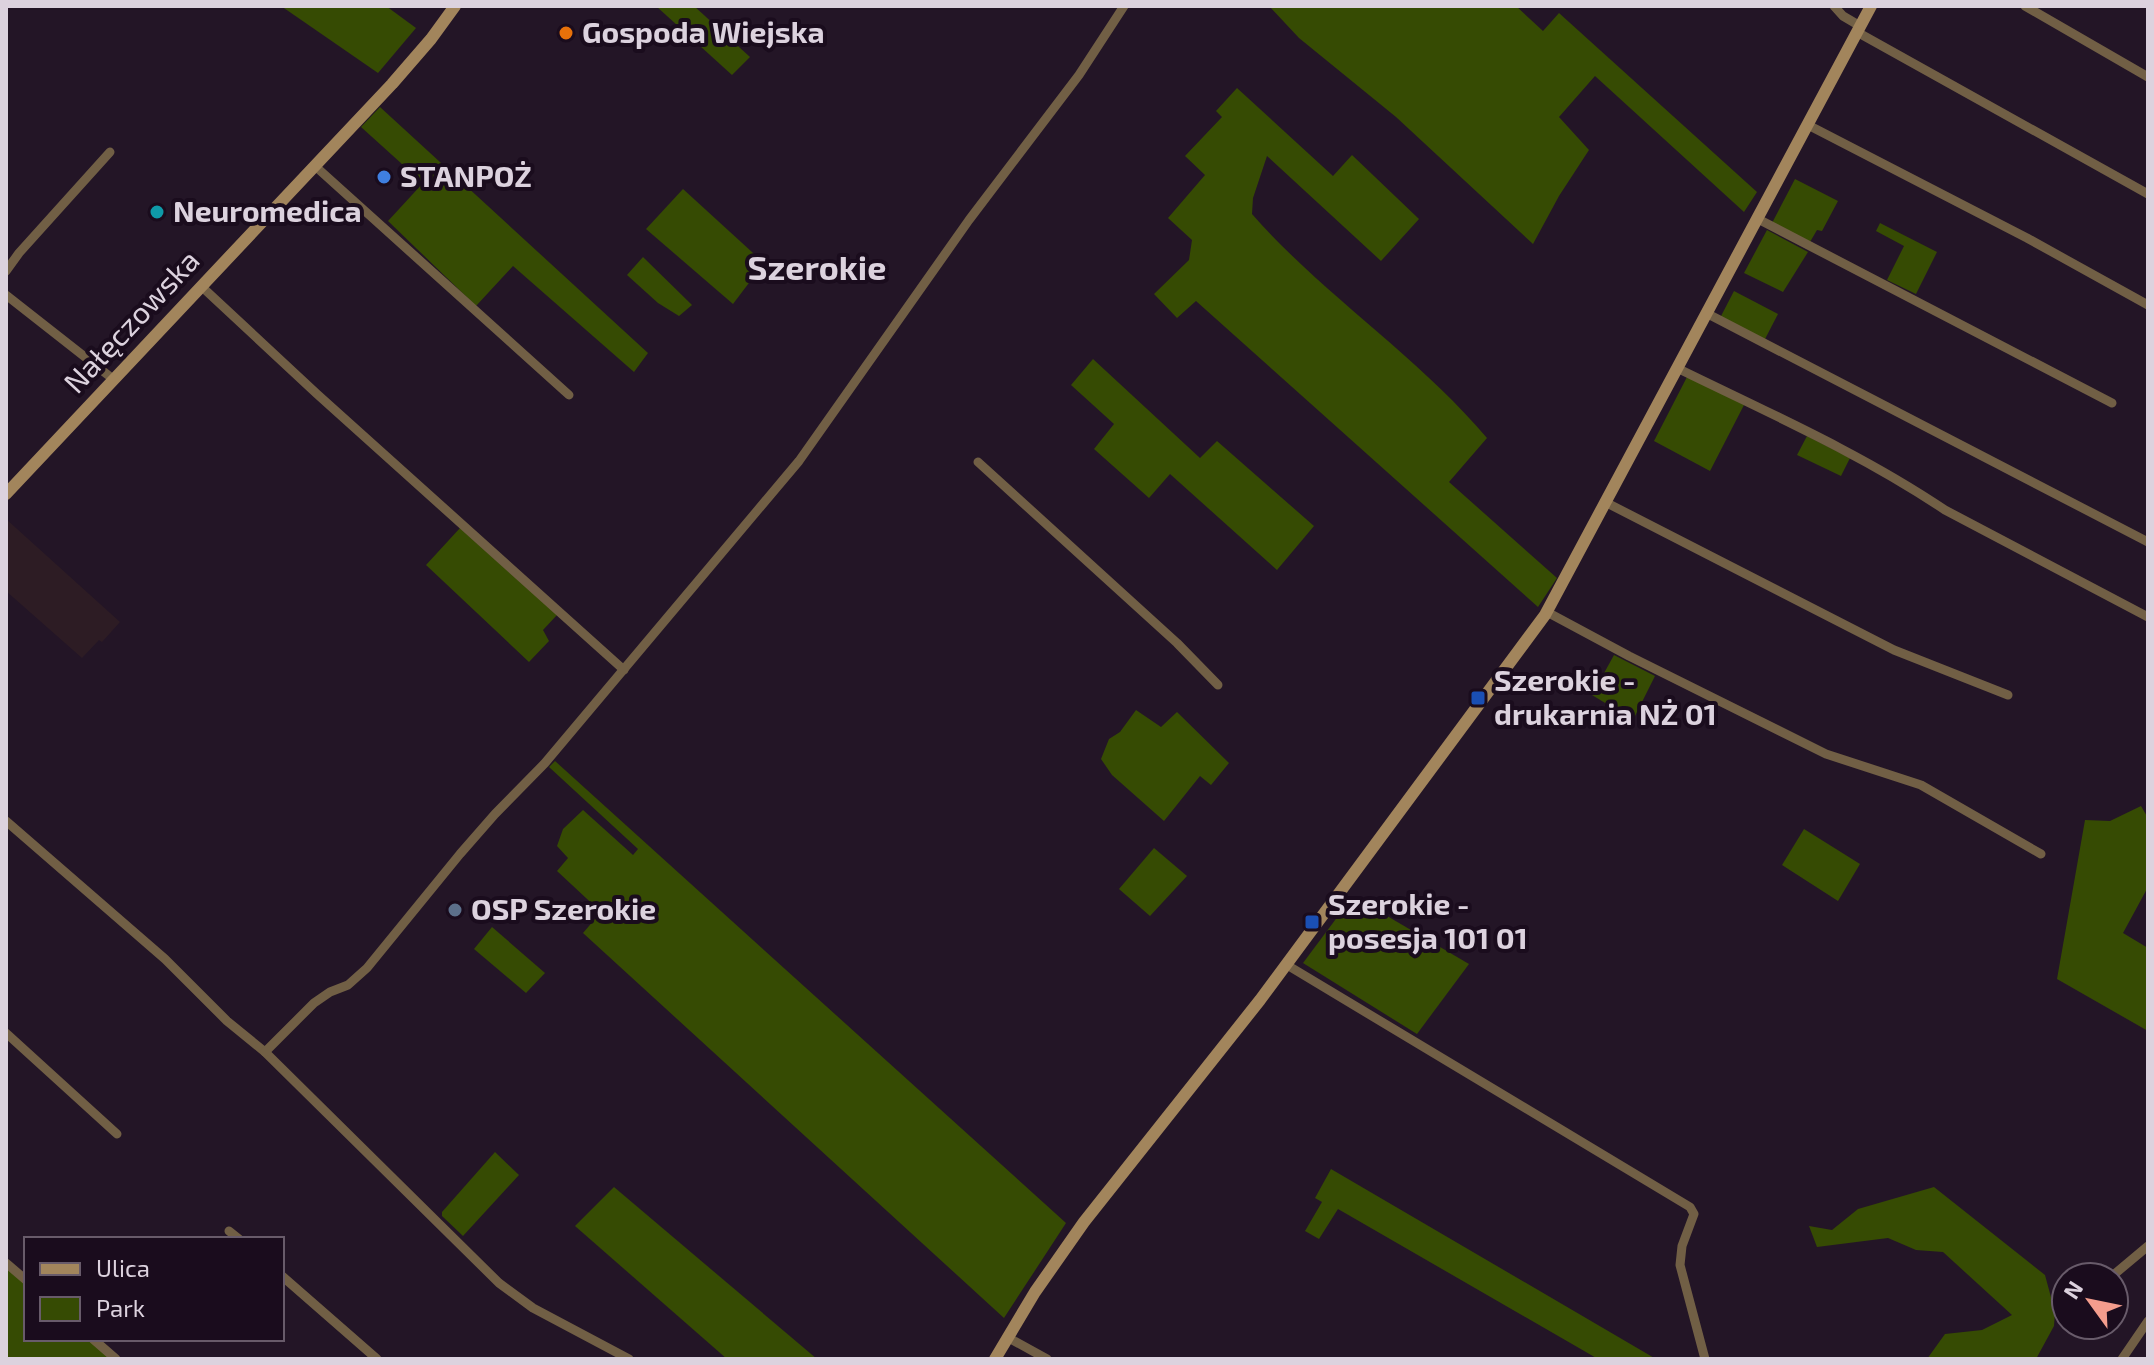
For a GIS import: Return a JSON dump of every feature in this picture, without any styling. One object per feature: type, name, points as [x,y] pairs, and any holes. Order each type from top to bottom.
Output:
[{"type":"street","name":"Nałęczowska","points":[[6,494],[410,64],[455,6]]},
{"type":"street","points":[[265,1052],[314,1003],[348,985],[367,968],[495,814],[545,763],[799,461],[969,220],[1079,75],[1124,6]]},
{"type":"street","points":[[1834,6],[1859,29],[2148,194]]},
{"type":"street","points":[[995,1359],[1035,1292],[1089,1215],[1287,965],[1547,612],[1871,6]]},
{"type":"street","points":[[2025,6],[2148,77]]},
{"type":"street","points":[[1808,125],[2027,238],[2148,305]]},
{"type":"street","points":[[6,271],[110,152]]},
{"type":"street","points":[[315,166],[569,395]]},
{"type":"street","points":[[1758,219],[2112,403]]},
{"type":"street","points":[[201,286],[624,670]]},
{"type":"street","points":[[6,295],[113,379]]},
{"type":"street","points":[[1708,314],[2148,542]]},
{"type":"street","points":[[1679,369],[1818,437],[1945,510],[2148,617]]},
{"type":"street","points":[[978,462],[1177,643],[1218,685]]},
{"type":"street","points":[[1607,503],[1894,650],[2008,695]]},
{"type":"street","points":[[1547,612],[1826,754],[1921,785],[2041,854]]},
{"type":"street","points":[[6,821],[165,959],[227,1021],[265,1052],[499,1283],[533,1308],[629,1359]]},
{"type":"street","points":[[1287,965],[1693,1209],[1693,1218],[1679,1255],[1705,1359]]},
{"type":"street","points":[[6,1033],[117,1134]]},
{"type":"street","points":[[229,1231],[236,1237]]},
{"type":"street","points":[[2130,1261],[2148,1246]]},
{"type":"street","points":[[6,1263],[24,1278]]},
{"type":"street","points":[[284,1278],[377,1359]]},
{"type":"street","points":[[2122,1359],[2148,1321]]},
{"type":"street","points":[[1007,1337],[1047,1359]]},
{"type":"street","points":[[95,1341],[116,1359]]},
{"type":"shaded area","points":[[6,519],[120,622],[82,658],[6,591]]},
{"type":"green space","points":[[281,6],[386,6],[416,28],[378,73]]},
{"type":"green space","points":[[656,6],[694,6],[750,57],[732,75]]},
{"type":"green space","points":[[1269,6],[1516,6],[1543,31],[1559,13],[1757,192],[1744,212],[1595,76],[1559,117],[1589,150],[1533,244],[1396,117],[1299,38]]},
{"type":"green space","points":[[1237,88],[1333,176],[1352,155],[1419,219],[1381,261],[1267,156],[1253,198],[1252,214],[1280,243],[1431,379],[1487,438],[1449,482],[1557,578],[1538,607],[1196,301],[1177,318],[1154,294],[1189,260],[1192,240],[1168,218],[1205,175],[1185,156],[1222,117],[1216,111]]},
{"type":"green space","points":[[380,107],[648,353],[634,372],[513,266],[476,306],[388,221],[423,183],[361,127]]},
{"type":"green space","points":[[1795,179],[1838,201],[1822,231],[1817,230],[1810,242],[1772,223]]},
{"type":"green space","points":[[683,189],[764,263],[733,304],[646,229]]},
{"type":"green space","points":[[1880,223],[1937,252],[1916,294],[1887,280],[1904,246],[1876,231]]},
{"type":"green space","points":[[1767,230],[1808,252],[1783,292],[1744,273]]},
{"type":"green space","points":[[643,257],[692,305],[679,316],[658,303],[627,275]]},
{"type":"green space","points":[[1734,291],[1778,314],[1764,341],[1720,318]]},
{"type":"green space","points":[[1093,359],[1200,458],[1217,441],[1314,526],[1277,570],[1170,474],[1149,498],[1094,449],[1114,424],[1071,385]]},
{"type":"green space","points":[[1688,375],[1744,405],[1710,471],[1654,441]]},
{"type":"green space","points":[[1807,436],[1850,458],[1841,476],[1797,455]]},
{"type":"green space","points":[[460,528],[557,615],[543,630],[549,641],[529,662],[426,565]]},
{"type":"green space","points":[[1614,655],[1655,676],[1633,720],[1592,695]]},
{"type":"green space","points":[[1136,710],[1161,727],[1177,712],[1229,763],[1211,785],[1200,776],[1164,821],[1112,775],[1101,759],[1109,739],[1120,732]]},
{"type":"green space","points":[[555,761],[1066,1223],[1004,1318],[583,933],[601,912],[557,871],[568,858],[557,846],[563,829],[583,810],[633,855],[638,849],[549,767]]},
{"type":"green space","points":[[2141,806],[2148,818],[2148,887],[2123,933],[2148,948],[2148,1031],[2057,979],[2085,820],[2110,821]]},
{"type":"green space","points":[[1804,829],[1860,864],[1838,901],[1782,865]]},
{"type":"green space","points":[[1154,848],[1187,876],[1150,916],[1119,889]]},
{"type":"green space","points":[[1353,896],[1469,964],[1417,1034],[1303,963]]},
{"type":"green space","points":[[492,927],[545,973],[526,993],[474,949]]},
{"type":"green space","points":[[495,1152],[519,1175],[463,1236],[442,1216],[442,1212]]},
{"type":"green space","points":[[1331,1169],[1656,1359],[1598,1359],[1338,1209],[1319,1239],[1305,1231],[1322,1202],[1315,1198]]},
{"type":"green space","points":[[614,1187],[817,1359],[727,1359],[575,1226]]},
{"type":"green space","points":[[1934,1187],[2045,1275],[2050,1294],[2050,1333],[2036,1359],[1927,1359],[1945,1334],[1982,1330],[2012,1315],[1943,1252],[1916,1250],[1888,1238],[1817,1247],[1809,1226],[1832,1230],[1858,1209]]},
{"type":"green space","points":[[6,1261],[24,1276],[24,1341],[98,1341],[119,1359],[6,1359]]},
{"type":"place","name":"Gospoda Wiejska","points":[[566,33]]},
{"type":"place","name":"STANPOŻ","points":[[384,177]]},
{"type":"place","name":"Neuromedica","points":[[157,212]]},
{"type":"place","name":"Szerokie - drukarnia NŻ 01","points":[[1478,698]]},
{"type":"place","name":"OSP Szerokie","points":[[455,910]]},
{"type":"place","name":"Szerokie - posesja 101 01","points":[[1312,922]]},
{"type":"district","name":"Szerokie","points":[[817,268]]}]
